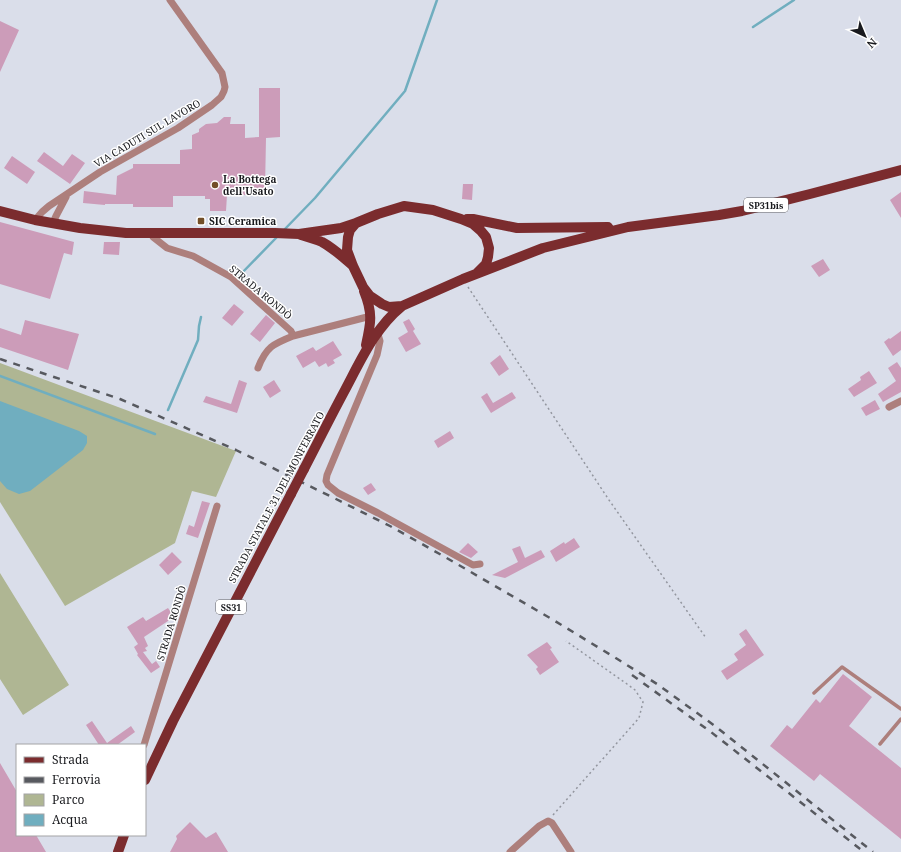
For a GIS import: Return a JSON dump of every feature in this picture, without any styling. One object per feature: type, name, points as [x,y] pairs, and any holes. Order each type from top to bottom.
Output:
[{"type":"main road","name":"SP31bis","points":[[476,274],[543,248],[628,227],[742,211],[901,170]]},
{"type":"main road","points":[[0,211],[35,220],[80,228],[118,232],[295,234],[341,228],[404,206],[433,210],[473,224],[481,231],[488,242],[489,248],[486,264],[476,274],[402,306],[389,307],[370,296],[363,287],[353,266],[347,250],[347,244],[350,230],[356,223]]},
{"type":"main road","name":"SP31bis","points":[[461,219],[473,219],[517,228],[628,227]]},
{"type":"main road","points":[[295,234],[322,242],[353,266]]},
{"type":"main road","name":"STRADA STATALE 31 DEL MONFERRATO","points":[[363,287],[368,302],[371,319],[364,354]]},
{"type":"main road","name":"STRADA STATALE 31 DEL MONFERRATO","points":[[146,778],[173,721],[364,354],[378,332],[393,313],[402,306]]},
{"type":"main road","points":[[118,852],[124,836]]},
{"type":"street","name":"VIA CADUTI SUL LAVORO","points":[[35,220],[49,206],[100,172],[178,128],[212,105],[221,97],[225,87],[222,73],[170,0]]},
{"type":"street","name":"VIA CADUTI SUL LAVORO","points":[[53,223],[67,195]]},
{"type":"street","name":"STRADA RONDÒ","points":[[153,233],[153,237],[167,248],[193,256],[231,277],[291,331],[293,336]]},
{"type":"street","points":[[258,368],[261,360],[269,348],[275,343],[293,336],[371,319],[378,332],[380,341],[377,355],[327,475],[326,481],[328,485],[338,494],[378,513],[473,565],[480,564]]},
{"type":"street","points":[[889,407],[901,401]]},
{"type":"street","name":"STRADA RONDÒ","points":[[144,744],[217,506]]},
{"type":"street","points":[[510,852],[539,826],[548,821],[552,823],[571,852]]},
{"type":"lane","points":[[814,693],[842,667],[901,709]]},
{"type":"lane","points":[[880,744],[901,719]]},
{"type":"path","points":[[463,279],[609,500],[706,638]]},
{"type":"path","points":[[548,821],[639,718],[643,702],[635,690],[566,641]]},
{"type":"green space","points":[[0,363],[236,451],[216,497],[192,491],[175,543],[65,606],[0,502]]},
{"type":"green space","points":[[0,573],[69,685],[23,715],[0,679]]},
{"type":"water","points":[[0,401],[79,431],[87,436],[87,443],[83,450],[30,491],[19,494],[7,489],[0,481]]},
{"type":"building","points":[[0,21],[19,30],[0,72]]},
{"type":"building","points":[[259,88],[280,88],[280,137],[266,138],[265,189],[247,188],[246,195],[227,195],[226,211],[210,211],[210,199],[205,199],[205,196],[173,196],[173,207],[133,207],[133,204],[105,205],[83,203],[84,191],[116,195],[117,176],[133,168],[133,164],[180,164],[180,150],[192,149],[192,135],[199,132],[199,129],[206,124],[217,123],[224,117],[231,117],[230,124],[245,124],[245,138],[259,137]]},
{"type":"building","points":[[44,152],[63,166],[72,154],[85,163],[70,184],[37,161]]},
{"type":"building","points":[[12,156],[35,172],[27,184],[4,168]]},
{"type":"building","points":[[463,184],[473,184],[472,200],[462,199]]},
{"type":"building","points":[[901,192],[901,218],[890,200]]},
{"type":"building","points":[[0,222],[74,242],[72,255],[64,253],[50,299],[0,284]]},
{"type":"building","points":[[104,242],[120,242],[119,255],[103,254]]},
{"type":"building","points":[[823,259],[830,270],[819,277],[811,266]]},
{"type":"building","points":[[234,304],[244,312],[232,326],[222,318]]},
{"type":"building","points":[[266,315],[275,323],[260,342],[250,334]]},
{"type":"building","points":[[409,319],[415,329],[413,331],[421,344],[406,352],[398,338],[408,332],[403,322]]},
{"type":"building","points":[[25,320],[79,334],[68,370],[0,347],[0,328],[21,335]]},
{"type":"building","points":[[901,331],[901,350],[893,356],[884,342]]},
{"type":"building","points":[[333,341],[342,355],[333,360],[335,363],[328,367],[326,363],[319,367],[315,361],[303,368],[296,356],[313,347],[316,351]]},
{"type":"building","points":[[500,355],[509,369],[499,376],[490,363]]},
{"type":"building","points":[[897,362],[901,368],[901,392],[883,402],[878,394],[896,381],[888,368]]},
{"type":"building","points":[[869,371],[877,383],[854,397],[848,389],[861,380],[860,377]]},
{"type":"building","points":[[239,380],[247,383],[237,413],[203,402],[206,396],[231,404]]},
{"type":"building","points":[[274,380],[281,391],[270,398],[263,387]]},
{"type":"building","points":[[512,392],[516,398],[491,413],[481,397],[487,393],[493,403]]},
{"type":"building","points":[[875,400],[880,409],[866,416],[861,408]]},
{"type":"building","points":[[450,431],[454,438],[438,448],[434,441]]},
{"type":"building","points":[[371,483],[376,490],[368,495],[363,488]]},
{"type":"building","points":[[202,501],[210,503],[198,538],[186,534],[189,525],[194,527]]},
{"type":"building","points":[[574,538],[580,547],[556,562],[550,551],[564,542],[565,544]]},
{"type":"building","points":[[468,543],[478,552],[471,558],[459,552]]},
{"type":"building","points":[[520,546],[525,558],[541,550],[545,557],[505,578],[492,575],[518,562],[512,549]]},
{"type":"building","points":[[172,552],[182,562],[168,575],[159,565]]},
{"type":"building","points":[[168,608],[174,617],[144,637],[148,646],[145,648],[147,651],[143,652],[152,664],[156,661],[160,667],[151,673],[137,655],[138,654],[134,647],[138,644],[127,627],[143,617],[146,621]]},
{"type":"building","points":[[746,629],[764,655],[727,680],[721,671],[738,660],[734,654],[746,645],[739,634]]},
{"type":"building","points":[[547,642],[552,648],[550,649],[559,662],[540,675],[536,669],[538,667],[527,655]]},
{"type":"building","points":[[843,674],[872,697],[849,726],[901,768],[901,839],[820,774],[814,781],[770,746],[787,725],[792,729],[816,699],[820,703]]},
{"type":"building","points":[[92,721],[107,743],[131,726],[135,732],[118,744],[98,744],[86,725]]},
{"type":"building","points":[[0,763],[16,790],[16,836],[37,836],[46,852],[0,852]]},
{"type":"building","points":[[190,822],[206,838],[216,832],[228,852],[170,852],[177,839],[176,836]]},
{"type":"waterway","points":[[284,230],[315,198],[405,91],[437,0]]},
{"type":"waterway","points":[[753,27],[794,0]]},
{"type":"waterway","points":[[239,276],[277,237]]},
{"type":"waterway","points":[[168,410],[198,340],[201,317]]},
{"type":"waterway","points":[[0,376],[155,434]]},
{"type":"railway","points":[[0,359],[120,399],[236,450],[390,526],[445,557],[550,618],[657,684],[715,726],[873,852]]},
{"type":"railway","points":[[632,675],[711,732],[864,852]]},
{"type":"place","name":"La Bottega dell'Usato","points":[[215,185]]},
{"type":"place","name":"SIC Ceramica","points":[[201,221]]}]
